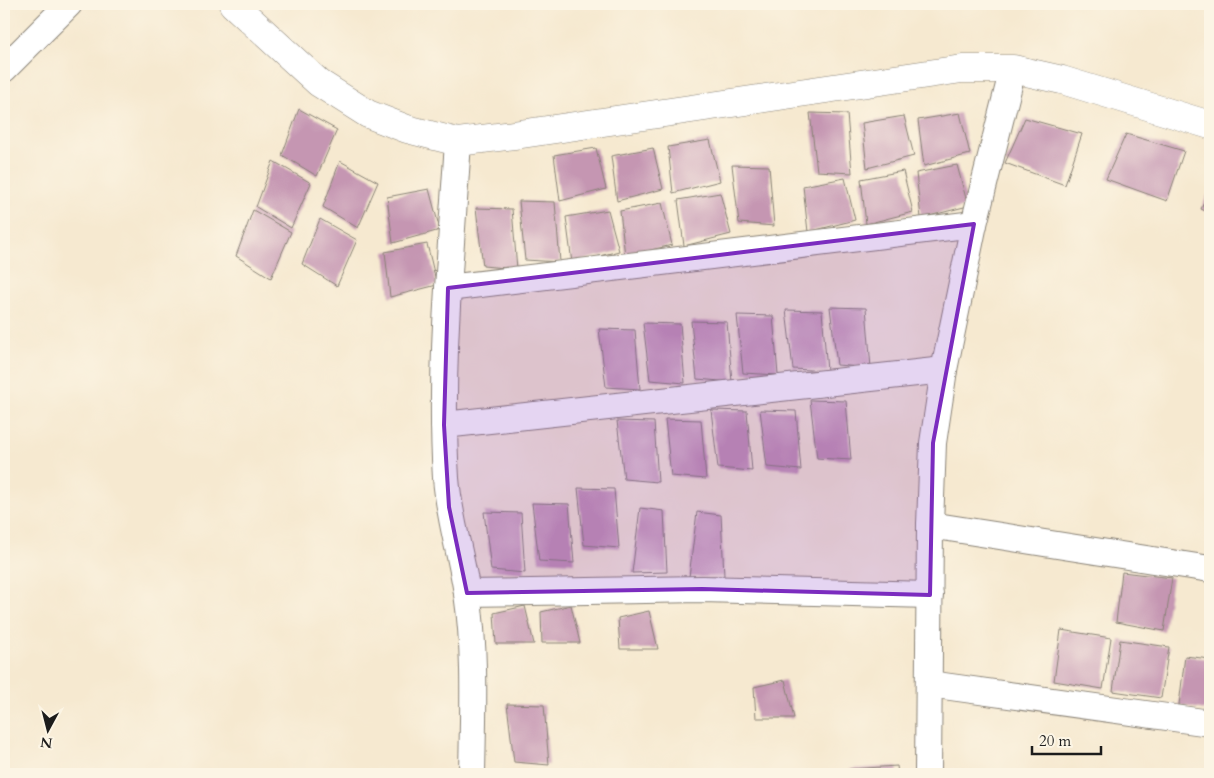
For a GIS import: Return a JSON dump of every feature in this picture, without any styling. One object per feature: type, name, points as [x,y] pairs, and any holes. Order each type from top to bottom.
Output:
[{"type":"highway","points":[[233,4],[319,83],[368,114],[407,129],[458,142],[962,68],[1014,69],[1062,80],[1210,125]]},
{"type":"street","points":[[4,69],[69,4]]},
{"type":"street","points":[[928,774],[930,525],[934,443],[944,370],[974,224],[1014,69]]},
{"type":"street","points":[[458,142],[448,288],[444,425],[449,507],[467,593],[473,668],[472,774]]},
{"type":"street","points":[[448,288],[974,224]]},
{"type":"street","points":[[444,425],[944,370]]},
{"type":"street","points":[[930,525],[1210,569]]},
{"type":"street","points":[[467,593],[702,589],[930,595]]},
{"type":"street","points":[[929,684],[1210,723]]},
{"type":"highlighted area","points":[[974,224],[933,443],[930,595],[702,589],[467,593],[449,507],[444,425],[448,288]]},
{"type":"building","points":[[299,109],[337,130],[317,176],[282,155]]},
{"type":"building","points":[[810,113],[847,114],[852,173],[817,171]]},
{"type":"building","points":[[960,113],[970,154],[924,166],[918,120]]},
{"type":"building","points":[[904,116],[914,156],[867,168],[862,123]]},
{"type":"building","points":[[1025,118],[1082,134],[1065,185],[1005,163]]},
{"type":"building","points":[[1126,134],[1184,151],[1167,201],[1106,179]]},
{"type":"building","points":[[710,140],[720,181],[673,193],[668,147]]},
{"type":"building","points":[[596,148],[606,189],[560,201],[554,155]]},
{"type":"building","points":[[653,148],[663,189],[617,201],[611,156]]},
{"type":"building","points":[[273,161],[311,183],[291,228],[256,207]]},
{"type":"building","points":[[340,161],[378,182],[358,228],[323,207]]},
{"type":"building","points":[[732,165],[769,166],[774,226],[739,223]]},
{"type":"building","points":[[957,165],[968,206],[921,218],[916,173]]},
{"type":"building","points":[[903,171],[913,212],[866,224],[861,179]]},
{"type":"building","points":[[845,178],[855,220],[808,232],[803,186]]},
{"type":"building","points":[[429,189],[440,230],[393,243],[387,197]]},
{"type":"building","points":[[1210,190],[1210,213],[1201,209]]},
{"type":"building","points":[[720,193],[731,234],[684,246],[678,200]]},
{"type":"building","points":[[519,201],[555,202],[560,262],[525,260]]},
{"type":"building","points":[[662,203],[672,245],[625,256],[620,211]]},
{"type":"building","points":[[476,208],[512,209],[517,269],[483,266]]},
{"type":"building","points":[[253,210],[291,232],[271,278],[236,256]]},
{"type":"building","points":[[608,210],[619,251],[572,263],[566,217]]},
{"type":"building","points":[[320,219],[357,240],[337,286],[302,264]]},
{"type":"building","points":[[427,244],[437,285],[390,297],[385,252]]},
{"type":"building","points":[[830,307],[866,308],[871,368],[837,365]]},
{"type":"building","points":[[786,310],[822,311],[827,371],[793,369]]},
{"type":"building","points":[[737,315],[773,316],[778,375],[743,373]]},
{"type":"building","points":[[691,321],[727,322],[732,382],[697,379]]},
{"type":"building","points":[[643,323],[680,324],[685,383],[650,380]]},
{"type":"building","points":[[599,329],[635,330],[640,389],[606,387]]},
{"type":"building","points":[[810,400],[846,401],[851,460],[817,458]]},
{"type":"building","points":[[711,410],[747,411],[752,471],[718,468]]},
{"type":"building","points":[[760,410],[796,411],[801,470],[767,467]]},
{"type":"building","points":[[665,419],[701,420],[706,479],[671,476]]},
{"type":"building","points":[[617,421],[654,422],[658,482],[624,479]]},
{"type":"building","points":[[578,488],[614,489],[619,548],[584,545]]},
{"type":"building","points":[[532,503],[569,504],[574,563],[539,561]]},
{"type":"building","points":[[640,508],[664,511],[667,572],[632,573]]},
{"type":"building","points":[[484,512],[521,513],[525,573],[491,570]]},
{"type":"building","points":[[697,512],[721,515],[724,576],[689,577]]},
{"type":"building","points":[[1122,572],[1172,578],[1164,631],[1116,622]]},
{"type":"building","points":[[571,605],[580,643],[542,643],[541,612]]},
{"type":"building","points":[[525,606],[534,644],[496,644],[494,613]]},
{"type":"building","points":[[649,611],[658,649],[620,649],[618,618]]},
{"type":"building","points":[[1061,630],[1111,638],[1103,689],[1054,681]]},
{"type":"building","points":[[1120,640],[1169,647],[1161,698],[1113,691]]},
{"type":"building","points":[[1185,656],[1210,659],[1210,711],[1179,705]]},
{"type":"building","points":[[785,680],[794,718],[756,718],[754,687]]},
{"type":"building","points":[[507,704],[544,705],[549,765],[514,762]]},
{"type":"building","points":[[897,766],[898,774],[850,774],[850,769]]}]
